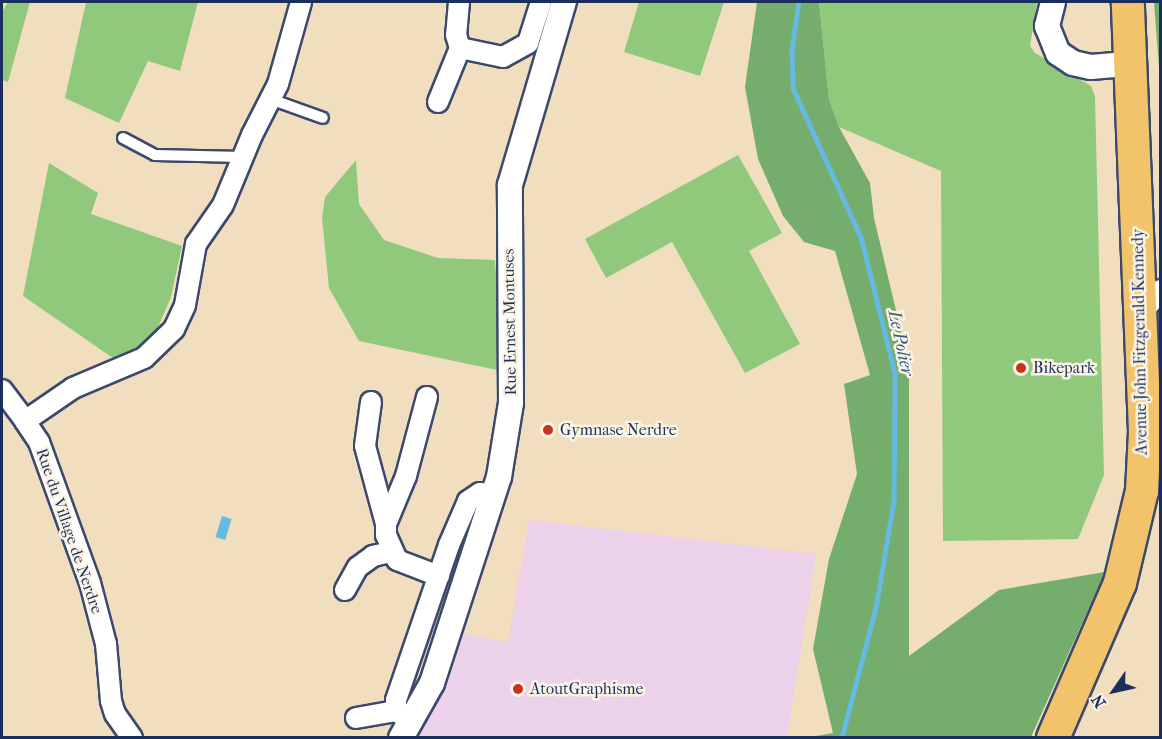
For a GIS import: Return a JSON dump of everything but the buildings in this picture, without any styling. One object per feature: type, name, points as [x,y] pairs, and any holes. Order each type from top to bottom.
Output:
[{"type":"main road","name":"Avenue John Fitzgerald Kennedy","points":[[1053,738],[1108,613],[1131,546],[1142,490],[1145,431],[1128,2]]},
{"type":"street","points":[[25,421],[72,388],[119,371],[160,347],[185,305],[196,244],[223,205],[278,84],[301,2]]},
{"type":"street","points":[[438,102],[460,48],[456,35],[459,2]]},
{"type":"street","points":[[460,48],[503,57],[519,51],[528,43],[541,2]]},
{"type":"street","name":"Rue Ernest Montuses","points":[[403,724],[432,683],[494,495],[511,403],[510,185],[564,2]]},
{"type":"street","points":[[1053,2],[1047,26],[1058,53],[1073,63],[1091,67],[1129,64]]},
{"type":"street","points":[[1140,316],[1161,290]]},
{"type":"street","name":"Rue du Village de Nerdre","points":[[3,391],[39,442],[90,583],[106,644],[111,701],[115,714],[132,738]]},
{"type":"street","points":[[386,524],[405,476],[427,397]]},
{"type":"street","points":[[371,402],[365,446],[386,524],[391,552],[409,567],[439,576]]},
{"type":"street","points":[[356,718],[403,724],[396,700],[468,501],[480,493],[494,495]]},
{"type":"street","points":[[345,590],[358,567],[374,556],[391,552]]},
{"type":"lane","points":[[270,99],[323,118]]},
{"type":"lane","points":[[123,138],[155,155],[243,157]]},
{"type":"shaded area","points":[[529,520],[816,554],[787,737],[415,738],[446,682],[463,634],[508,642]]},
{"type":"green space","points":[[8,2],[30,2],[8,82],[2,80],[2,12]]},
{"type":"green space","points":[[86,2],[198,2],[180,71],[148,61],[119,123],[65,98]]},
{"type":"green space","points":[[639,2],[724,2],[700,76],[624,52]]},
{"type":"green space","points":[[757,2],[819,2],[829,100],[839,127],[870,183],[874,218],[909,365],[909,656],[999,590],[1105,572],[1031,737],[810,737],[833,733],[813,649],[829,559],[857,474],[844,384],[870,375],[835,251],[804,242],[783,216],[758,159],[745,87]]},
{"type":"green space","name":"Bikepark","points":[[819,2],[1037,2],[1030,46],[1035,53],[1091,86],[1095,96],[1104,475],[1078,539],[943,541],[941,171],[839,127],[829,100]]},
{"type":"green space","points":[[1154,2],[1160,2],[1160,69],[1159,68]]},
{"type":"green space","points":[[738,155],[782,233],[749,251],[800,344],[745,373],[672,242],[606,278],[585,239]]},
{"type":"green space","points":[[356,160],[359,204],[384,240],[438,258],[495,260],[499,322],[497,370],[359,341],[329,288],[322,218],[325,197]]},
{"type":"green space","points":[[49,163],[98,193],[91,214],[182,246],[171,297],[157,330],[134,351],[113,358],[23,296]]},
{"type":"water","points":[[222,516],[232,519],[225,540],[216,537]]},
{"type":"waterway","name":"Le Polier","points":[[799,2],[792,50],[793,88],[861,237],[895,373],[894,501],[876,608],[842,738]]},
{"type":"place","name":"Bikepark","points":[[1021,368]]},
{"type":"place","name":"Gymnase Nerdre","points":[[548,430]]},
{"type":"place","name":"AtoutGraphisme","points":[[518,689]]}]
